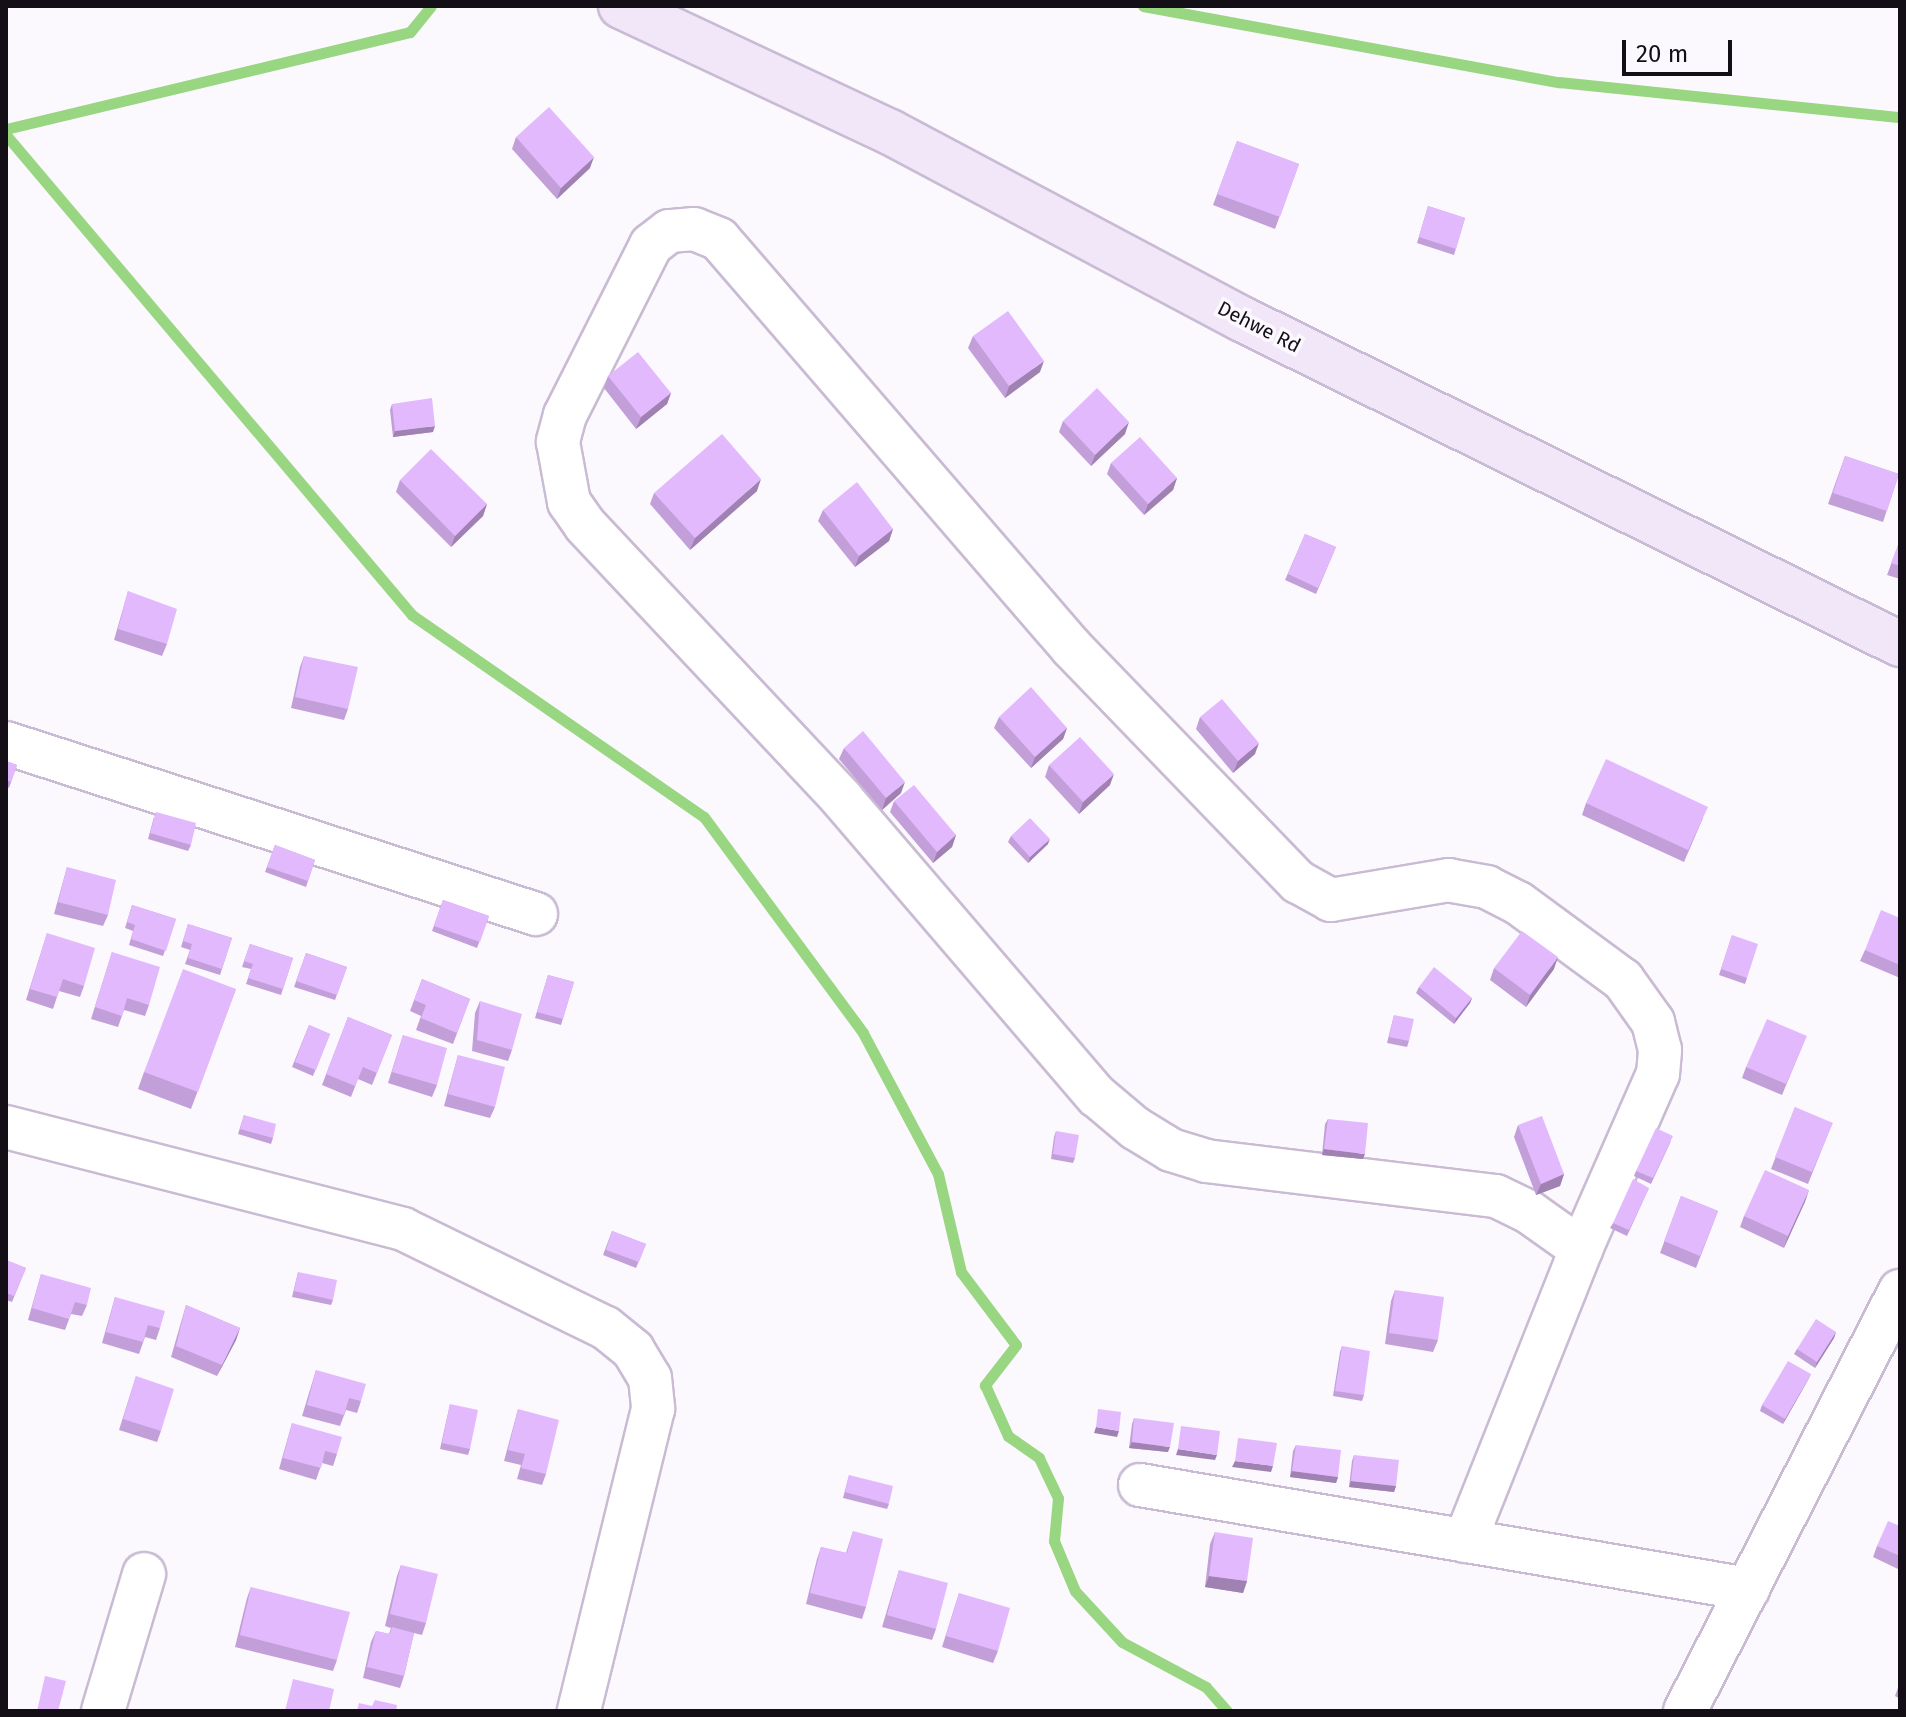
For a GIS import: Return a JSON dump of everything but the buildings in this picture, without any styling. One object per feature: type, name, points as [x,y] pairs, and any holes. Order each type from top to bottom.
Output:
[{"type":"street","name":"Dehwe Rd","points":[[621,6],[890,132],[1242,319],[1900,644]]},
{"type":"street","points":[[1465,1541],[1581,1249],[1658,1074],[1653,1022],[1623,980],[1518,903],[1471,881],[1449,880],[1331,900],[1298,882],[1072,648],[719,239],[694,229],[669,231],[651,245],[565,415],[558,442],[569,502],[585,525],[842,799],[1097,1096],[1135,1128],[1171,1150],[1206,1161],[1496,1196],[1529,1212],[1581,1249]]},
{"type":"street","points":[[6,743],[536,914]]},
{"type":"street","points":[[6,1127],[403,1229],[606,1328],[633,1350],[650,1378],[653,1409],[579,1711]]},
{"type":"street","points":[[1685,1711],[1900,1291]]},
{"type":"street","points":[[1140,1485],[1748,1589]]},
{"type":"street","points":[[103,1711],[144,1574]]},
{"type":"waterway","points":[[6,129],[410,32],[431,6]]},
{"type":"waterway","points":[[1143,6],[1559,82],[1900,117]]},
{"type":"waterway","points":[[6,135],[412,615],[704,817],[863,1033],[938,1174],[961,1272],[1016,1345],[985,1385],[1008,1436],[1039,1458],[1058,1498],[1054,1541],[1075,1591],[1122,1642],[1206,1687],[1227,1711]]}]
